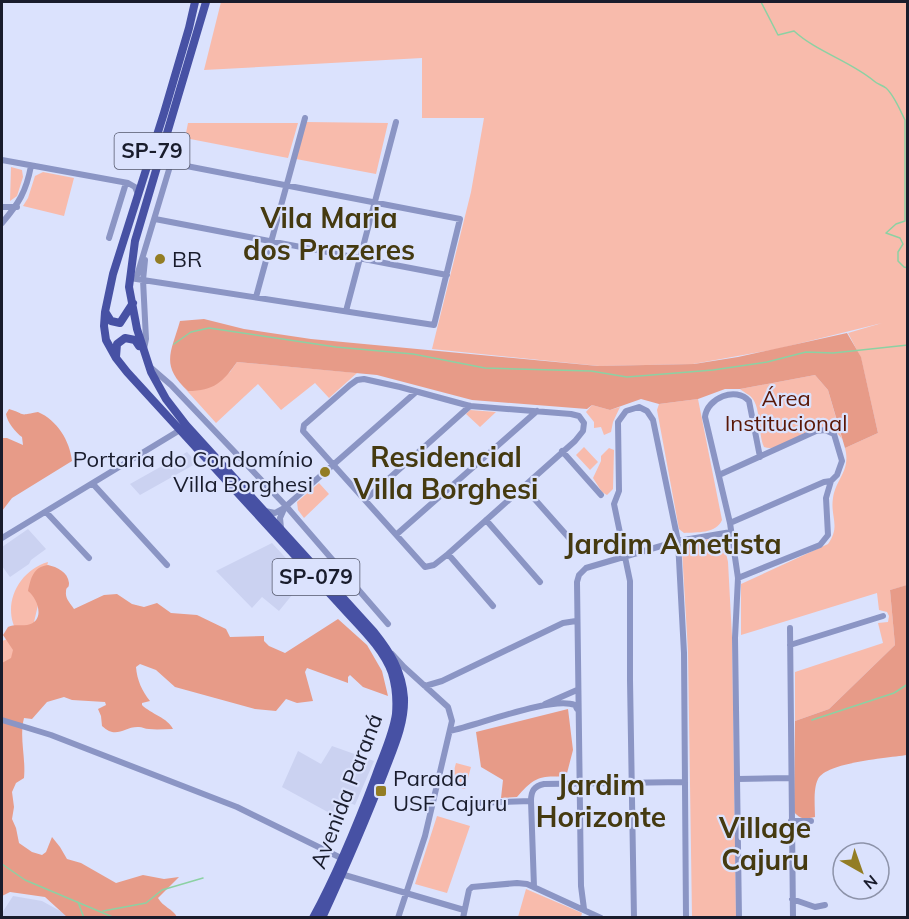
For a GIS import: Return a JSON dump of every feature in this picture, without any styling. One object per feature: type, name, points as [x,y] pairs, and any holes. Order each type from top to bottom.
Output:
[{"type":"main road","name":"Avenida Paraná","points":[[195,2],[113,274],[104,326],[106,340],[116,358],[349,615],[380,651],[391,673],[396,695],[393,728],[370,791],[326,894],[313,918]]},
{"type":"main road","name":"Avenida Paraná","points":[[206,2],[135,241],[137,279],[129,287],[137,329],[160,391],[186,425],[345,598],[389,651],[402,682],[404,705],[401,726],[374,798],[322,918]]},
{"type":"main road","points":[[105,312],[111,321],[120,323],[133,303]]},
{"type":"main road","points":[[116,358],[117,344],[128,338],[135,340],[144,352]]},
{"type":"street","points":[[256,297],[305,117]]},
{"type":"street","points":[[346,311],[396,122]]},
{"type":"street","points":[[137,279],[434,325],[460,219],[171,163],[165,153],[163,143]]},
{"type":"street","points":[[2,160],[127,183],[136,187],[138,194]]},
{"type":"street","name":"Avenida Paraná","points":[[144,352],[146,339],[137,279],[171,163]]},
{"type":"street","points":[[2,221],[17,207],[24,194],[31,166]]},
{"type":"street","points":[[127,183],[135,182],[144,176]]},
{"type":"street","points":[[109,237],[127,183]]},
{"type":"street","points":[[2,207],[17,207]]},
{"type":"street","points":[[155,219],[447,275]]},
{"type":"street","points":[[149,365],[171,385],[285,507],[388,624]]},
{"type":"street","points":[[364,379],[400,387],[470,406],[571,414],[579,416],[584,423],[583,431],[448,554],[429,567],[425,567],[303,431],[304,425],[357,380],[364,379]]},
{"type":"street","points":[[397,407],[402,394],[400,387]]},
{"type":"street","points":[[265,511],[275,513],[285,507],[416,392]]},
{"type":"street","points":[[739,918],[735,638],[738,578],[730,523],[705,412],[716,399],[727,395],[744,396],[752,408],[760,457]]},
{"type":"street","points":[[453,422],[456,403]]},
{"type":"street","points":[[366,499],[470,406]]},
{"type":"street","points":[[634,918],[630,581],[614,504],[619,491],[618,422],[626,411],[639,407],[652,415],[678,541],[684,652],[686,918]]},
{"type":"street","points":[[514,430],[519,419],[518,410]]},
{"type":"street","points":[[397,534],[537,411]]},
{"type":"street","points":[[2,538],[180,430]]},
{"type":"street","points":[[719,474],[816,431],[825,430],[834,434],[842,460],[837,475],[831,481],[826,498],[828,535],[824,542],[738,578]]},
{"type":"street","points":[[562,452],[602,495]]},
{"type":"street","points":[[730,523],[831,481]]},
{"type":"street","points":[[93,484],[167,565]]},
{"type":"street","points":[[523,486],[570,539]]},
{"type":"street","points":[[281,528],[280,518],[285,507]]},
{"type":"street","points":[[46,512],[89,558]]},
{"type":"street","points":[[486,520],[540,582]]},
{"type":"street","points":[[584,909],[581,886],[577,709],[577,582],[581,572],[586,568],[678,541],[731,532]]},
{"type":"street","points":[[448,554],[493,606]]},
{"type":"street","points":[[790,645],[883,616]]},
{"type":"street","points":[[426,686],[442,681],[564,623],[576,621]]},
{"type":"street","points":[[790,628],[793,918]]},
{"type":"street","points":[[389,651],[450,710],[452,721],[425,836],[398,918]]},
{"type":"street","points":[[438,698],[436,688],[442,681]]},
{"type":"street","points":[[538,707],[578,690]]},
{"type":"street","points":[[450,731],[538,707],[566,703],[575,705],[577,709]]},
{"type":"street","points":[[2,720],[51,735],[237,807],[341,858]]},
{"type":"street","points":[[738,779],[791,778]]},
{"type":"street","points":[[534,887],[531,801],[533,789],[540,785],[685,782]]},
{"type":"street","points":[[477,803],[531,801]]},
{"type":"street","points":[[791,821],[811,821]]},
{"type":"street","points":[[527,884],[532,873]]},
{"type":"street","points":[[341,874],[464,914],[472,887],[527,884],[601,918]]},
{"type":"street","points":[[571,903],[581,886]]},
{"type":"street","points":[[792,899],[816,907],[825,905]]},
{"type":"shaded area","points":[[204,319],[244,329],[311,339],[598,366],[694,364],[738,357],[847,333],[861,357],[878,433],[845,448],[828,390],[815,375],[740,389],[725,389],[698,399],[659,404],[641,399],[610,410],[592,405],[587,409],[472,400],[377,375],[237,362],[217,384],[197,391],[188,391],[174,374],[170,358],[171,350],[180,321]]},
{"type":"shaded area","points":[[9,409],[23,414],[38,412],[51,420],[69,446],[72,461],[12,498],[2,511],[2,438],[23,445],[22,437],[12,427],[7,417]]},
{"type":"shaded area","points":[[187,452],[197,463],[140,495],[130,484]]},
{"type":"shaded area","points":[[28,529],[46,549],[10,577],[2,566],[2,547]]},
{"type":"shaded area","points":[[272,543],[305,579],[279,611],[262,597],[252,608],[216,571]]},
{"type":"shaded area","points":[[48,565],[67,576],[69,586],[66,590],[66,597],[74,609],[104,595],[117,594],[132,604],[144,607],[157,603],[171,613],[197,615],[226,629],[230,637],[264,636],[264,641],[269,646],[285,653],[338,619],[367,645],[382,671],[388,696],[363,687],[350,675],[348,683],[307,668],[305,672],[313,701],[297,703],[286,699],[276,711],[255,709],[175,687],[156,670],[140,664],[136,667],[137,676],[150,701],[142,705],[171,725],[173,729],[134,727],[112,732],[102,726],[98,709],[106,705],[105,702],[72,700],[64,697],[47,702],[32,719],[24,718],[22,733],[24,778],[16,783],[12,792],[14,807],[12,819],[19,843],[32,852],[42,855],[46,852],[52,837],[67,859],[81,863],[116,883],[143,875],[164,879],[179,877],[158,898],[177,917],[67,917],[45,897],[10,892],[2,896],[2,663],[11,658],[13,650],[3,635],[8,627],[27,625],[37,619],[37,604],[28,591],[36,571]]},
{"type":"shaded area","points":[[907,585],[907,755],[845,765],[824,773],[818,779],[815,788],[815,817],[801,818],[794,812],[795,721],[829,709],[895,645],[890,590]]},
{"type":"shaded area","points":[[568,709],[573,750],[566,777],[544,777],[533,781],[517,797],[501,798],[503,780],[481,767],[476,732]]},
{"type":"shaded area","points":[[332,746],[374,761],[355,805],[345,801],[335,816],[282,787],[298,751],[321,764]]},
{"type":"shaded area","points":[[13,896],[42,901],[71,917],[2,918],[2,913]]},
{"type":"green space","points":[[221,2],[907,2],[908,585],[890,590],[895,645],[829,709],[795,721],[795,672],[883,643],[878,623],[888,622],[889,616],[887,612],[879,610],[877,593],[741,635],[741,584],[828,544],[832,538],[835,527],[833,498],[845,469],[845,448],[878,433],[861,358],[848,333],[882,323],[777,349],[693,364],[599,366],[432,349],[471,192],[484,118],[422,118],[422,58],[204,70]]},
{"type":"green space","points":[[306,122],[388,123],[376,174],[296,159]]},
{"type":"green space","points":[[188,123],[298,123],[288,158],[185,138]]},
{"type":"green space","points":[[11,167],[22,170],[23,177],[17,196],[10,201]]},
{"type":"green space","points":[[43,172],[74,178],[64,216],[23,206],[35,176]]},
{"type":"green space","points":[[237,362],[357,373],[329,398],[315,383],[281,410],[258,384],[216,423],[180,383],[188,391],[230,372]]},
{"type":"green space","name":"Área Institucional","points":[[815,375],[828,390],[842,439],[833,428],[824,427],[806,432],[780,446],[764,447],[755,402],[740,389]]},
{"type":"green space","points":[[698,399],[722,520],[711,530],[684,533],[679,529],[657,410],[659,404]]},
{"type":"green space","points":[[592,405],[610,410],[620,407],[611,432],[604,435],[601,427],[594,428],[594,422],[586,412]]},
{"type":"green space","points":[[470,410],[496,412],[480,427],[466,414]]},
{"type":"green space","points":[[584,447],[598,462],[590,470],[576,455]]},
{"type":"green space","points":[[609,448],[614,450],[613,489],[607,495],[602,492],[593,478],[601,456]]},
{"type":"green space","points":[[319,483],[329,494],[304,518],[298,510],[297,502]]},
{"type":"green space","points":[[716,538],[724,544],[728,562],[732,637],[736,917],[692,917],[688,651],[682,550],[688,542]]},
{"type":"green space","points":[[48,562],[24,665],[2,668],[2,641],[19,635],[11,613],[15,592],[28,573]]},
{"type":"green space","points":[[456,763],[471,767],[465,789],[450,785]]},
{"type":"green space","points":[[437,816],[470,826],[447,893],[415,884]]},
{"type":"green space","points":[[526,889],[582,913],[581,917],[518,917]]},
{"type":"waterway","points":[[761,2],[778,35],[794,31],[813,45],[886,88],[897,103],[905,120],[905,221],[896,224],[886,233],[900,238],[903,244],[898,252],[898,261],[908,268]]},
{"type":"waterway","points":[[174,344],[191,332],[209,328],[336,347],[413,354],[485,368],[591,371],[627,377],[713,370],[767,362],[806,352],[833,353],[908,345]]},
{"type":"waterway","points":[[812,720],[894,693],[908,684]]},
{"type":"waterway","points":[[2,864],[25,880],[115,918]]},
{"type":"waterway","points":[[103,911],[146,903],[162,890],[203,878]]},
{"type":"waterway","points":[[78,902],[84,918]]},
{"type":"place","name":"BR","points":[[160,259]]},
{"type":"place","name":"Portaria do Condomínio Villa Borghesi","points":[[325,472]]},
{"type":"place","name":"Parada USF Cajuru","points":[[381,791]]},
{"type":"district","name":"Vila Maria dos Prazeres","points":[[329,234]]},
{"type":"district","name":"Residencial Villa Borghesi","points":[[446,473]]},
{"type":"district","name":"Jardim Ametista","points":[[673,544]]},
{"type":"district","name":"Jardim Horizonte","points":[[601,801]]},
{"type":"district","name":"Village Cajuru","points":[[765,844]]}]
